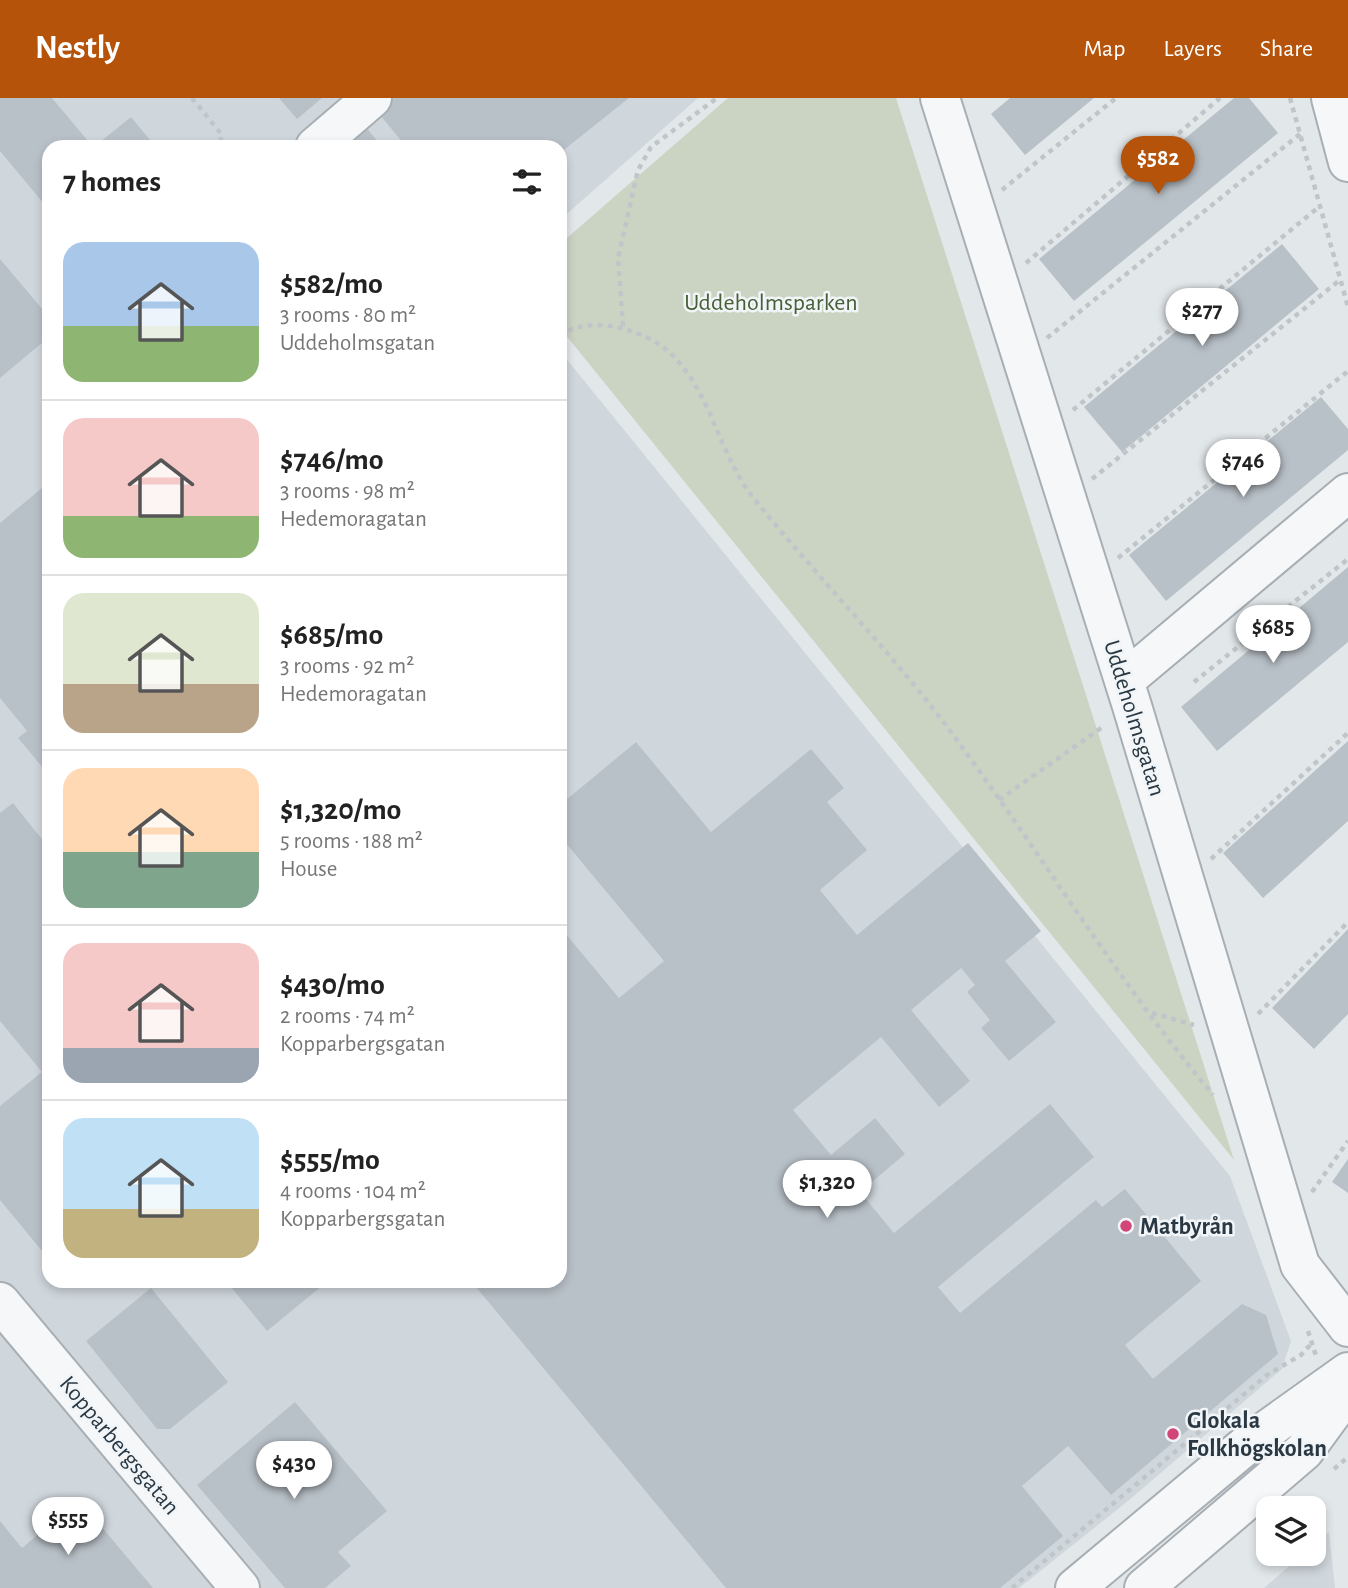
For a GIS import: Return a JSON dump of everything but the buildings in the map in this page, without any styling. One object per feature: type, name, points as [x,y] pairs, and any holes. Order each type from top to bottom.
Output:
[{"type":"street","points":[[323,140],[372,98]]},
{"type":"street","points":[[1331,98],[1348,162]]},
{"type":"street","name":"Uddeholmsgatan","points":[[952,105],[1128,693],[1241,1024],[1300,1265],[1342,1320]]},
{"type":"street","points":[[1128,693],[1348,493]]},
{"type":"street","name":"Kopparbergsgatan","points":[[0,1302],[240,1588]]},
{"type":"street","points":[[1075,1588],[1250,1442],[1348,1372]]},
{"type":"street","points":[[1144,1588],[1304,1451],[1348,1391]]},
{"type":"path","points":[[192,98],[222,135],[221,140]]},
{"type":"path","points":[[623,326],[618,258],[638,170],[651,147],[717,98]]},
{"type":"path","points":[[995,196],[1116,98]]},
{"type":"path","points":[[1018,270],[1220,98]]},
{"type":"path","points":[[1290,98],[1348,307]]},
{"type":"path","points":[[1041,343],[1300,134]]},
{"type":"path","points":[[1065,418],[1320,206]]},
{"type":"path","points":[[1086,484],[1340,280]]},
{"type":"path","points":[[567,330],[570,328],[623,326],[670,352],[690,378],[750,493],[958,741],[1215,1097]]},
{"type":"path","points":[[1111,565],[1348,371]]},
{"type":"path","points":[[1194,682],[1348,559]]},
{"type":"path","points":[[999,800],[1128,693]]},
{"type":"path","points":[[1205,864],[1348,733]]},
{"type":"path","points":[[1152,1013],[1180,1023],[1241,1024],[1348,922]]},
{"type":"path","points":[[1310,1194],[1348,1141]]},
{"type":"path","points":[[1012,1588],[1267,1375],[1301,1355],[1342,1320]]},
{"type":"shaded area","points":[[0,98],[698,98],[567,214],[567,140],[42,140],[42,1288],[567,1288],[567,360],[1230,1176],[1291,1341],[1282,1369],[1128,1501],[1019,1588],[0,1588]]},
{"type":"shaded area","points":[[1329,1532],[1335,1588],[1264,1588],[1289,1566],[1326,1566],[1326,1535]]},
{"type":"green space","name":"Uddeholmsparken","points":[[728,98],[896,98],[1234,1160],[567,337],[567,238]]},
{"type":"place","name":"Matbyrån","points":[[1126,1226]]},
{"type":"place","name":"Glokala Folkhögskolan","points":[[1173,1434]]}]
